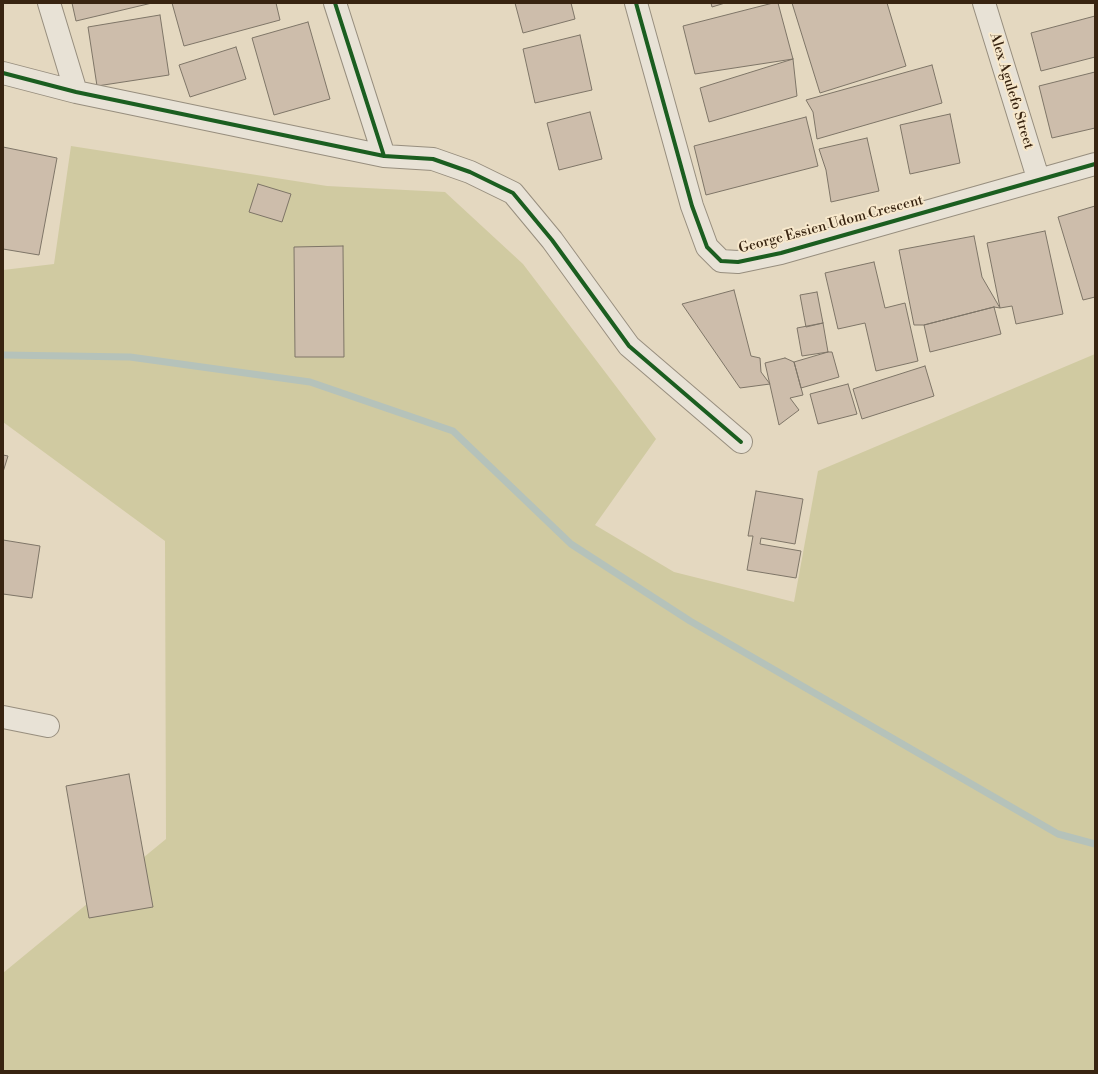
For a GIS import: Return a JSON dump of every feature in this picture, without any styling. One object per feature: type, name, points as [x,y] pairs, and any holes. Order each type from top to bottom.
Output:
[{"type":"street","points":[[49,3],[76,92]]},
{"type":"street","points":[[335,3],[384,156]]},
{"type":"street","name":"George Essien Udom Crescent","points":[[636,3],[692,206],[707,247],[721,262],[738,262],[781,253],[1038,178],[1095,164]]},
{"type":"street","name":"Alex Agulefo Street","points":[[984,3],[1038,178]]},
{"type":"street","points":[[3,73],[76,92],[384,156],[433,159],[470,172],[513,194],[552,240],[629,346],[741,442]]},
{"type":"street","points":[[3,717],[48,726]]},
{"type":"shaded area","points":[[71,146],[327,186],[445,192],[523,264],[656,439],[595,525],[674,572],[794,602],[818,471],[1095,354],[1095,1071],[3,1071],[3,973],[166,839],[165,541],[3,422],[3,270],[54,264]]},
{"type":"building","points":[[72,3],[152,3],[76,21]]},
{"type":"building","points":[[172,3],[276,3],[280,20],[184,46]]},
{"type":"building","points":[[515,3],[571,3],[575,19],[523,33]]},
{"type":"building","points":[[711,3],[725,3],[712,7]]},
{"type":"building","points":[[778,3],[793,59],[695,74],[683,26]]},
{"type":"building","points":[[792,3],[887,3],[906,66],[820,93]]},
{"type":"building","points":[[160,15],[169,75],[97,86],[88,27]]},
{"type":"building","points":[[1095,16],[1095,57],[1041,71],[1031,33]]},
{"type":"building","points":[[308,22],[330,99],[274,115],[252,38]]},
{"type":"building","points":[[580,35],[592,90],[535,103],[523,49]]},
{"type":"building","points":[[236,47],[246,79],[190,97],[179,65]]},
{"type":"building","points":[[793,59],[797,96],[709,122],[700,88]]},
{"type":"building","points":[[932,65],[942,103],[817,139],[813,112],[806,100]]},
{"type":"building","points":[[1095,72],[1095,128],[1052,138],[1039,86]]},
{"type":"building","points":[[590,112],[602,159],[559,170],[547,123]]},
{"type":"building","points":[[950,114],[960,163],[910,174],[900,125]]},
{"type":"building","points":[[806,117],[818,166],[706,195],[694,146]]},
{"type":"building","points":[[867,138],[879,191],[831,202],[826,170],[819,149]]},
{"type":"building","points":[[3,147],[57,158],[39,255],[3,249]]},
{"type":"building","points":[[258,184],[291,194],[282,222],[249,212]]},
{"type":"building","points":[[1095,206],[1095,297],[1083,300],[1058,217]]},
{"type":"building","points":[[1045,231],[1063,314],[1016,324],[1012,306],[1000,308],[987,243]]},
{"type":"building","points":[[974,236],[982,277],[1000,308],[994,307],[924,325],[914,325],[899,250]]},
{"type":"building","points":[[343,246],[344,357],[295,357],[294,247]]},
{"type":"building","points":[[874,262],[885,308],[905,303],[918,361],[876,371],[865,323],[838,329],[825,273]]},
{"type":"building","points":[[734,290],[751,356],[760,358],[761,372],[770,384],[740,388],[682,304]]},
{"type":"building","points":[[817,292],[823,323],[806,327],[800,295]]},
{"type":"building","points":[[994,307],[1001,334],[930,352],[924,325]]},
{"type":"building","points":[[823,323],[828,352],[802,356],[797,328]]},
{"type":"building","points":[[832,352],[839,377],[801,388],[794,362]]},
{"type":"building","points":[[785,358],[794,362],[803,395],[790,398],[799,410],[779,425],[765,363]]},
{"type":"building","points":[[925,366],[934,396],[862,419],[853,389]]},
{"type":"building","points":[[848,384],[857,414],[818,424],[810,394]]},
{"type":"building","points":[[3,455],[8,456],[3,472]]},
{"type":"building","points":[[756,491],[803,499],[795,544],[761,538],[760,544],[801,551],[796,578],[747,570],[753,536],[748,536]]},
{"type":"building","points":[[3,540],[40,546],[32,598],[3,594]]},
{"type":"building","points":[[129,774],[153,907],[89,918],[66,786]]},
{"type":"waterway","points":[[3,355],[130,357],[310,382],[453,431],[571,544],[690,621],[1058,834],[1095,844]]},
{"type":"cycle path","points":[[335,3],[384,156],[433,159],[470,172],[513,193],[552,240],[629,346],[741,442]]},
{"type":"cycle path","points":[[636,3],[692,206],[707,247],[721,261],[738,262],[781,253],[1095,164]]},
{"type":"cycle path","points":[[3,73],[76,92],[384,156]]}]
